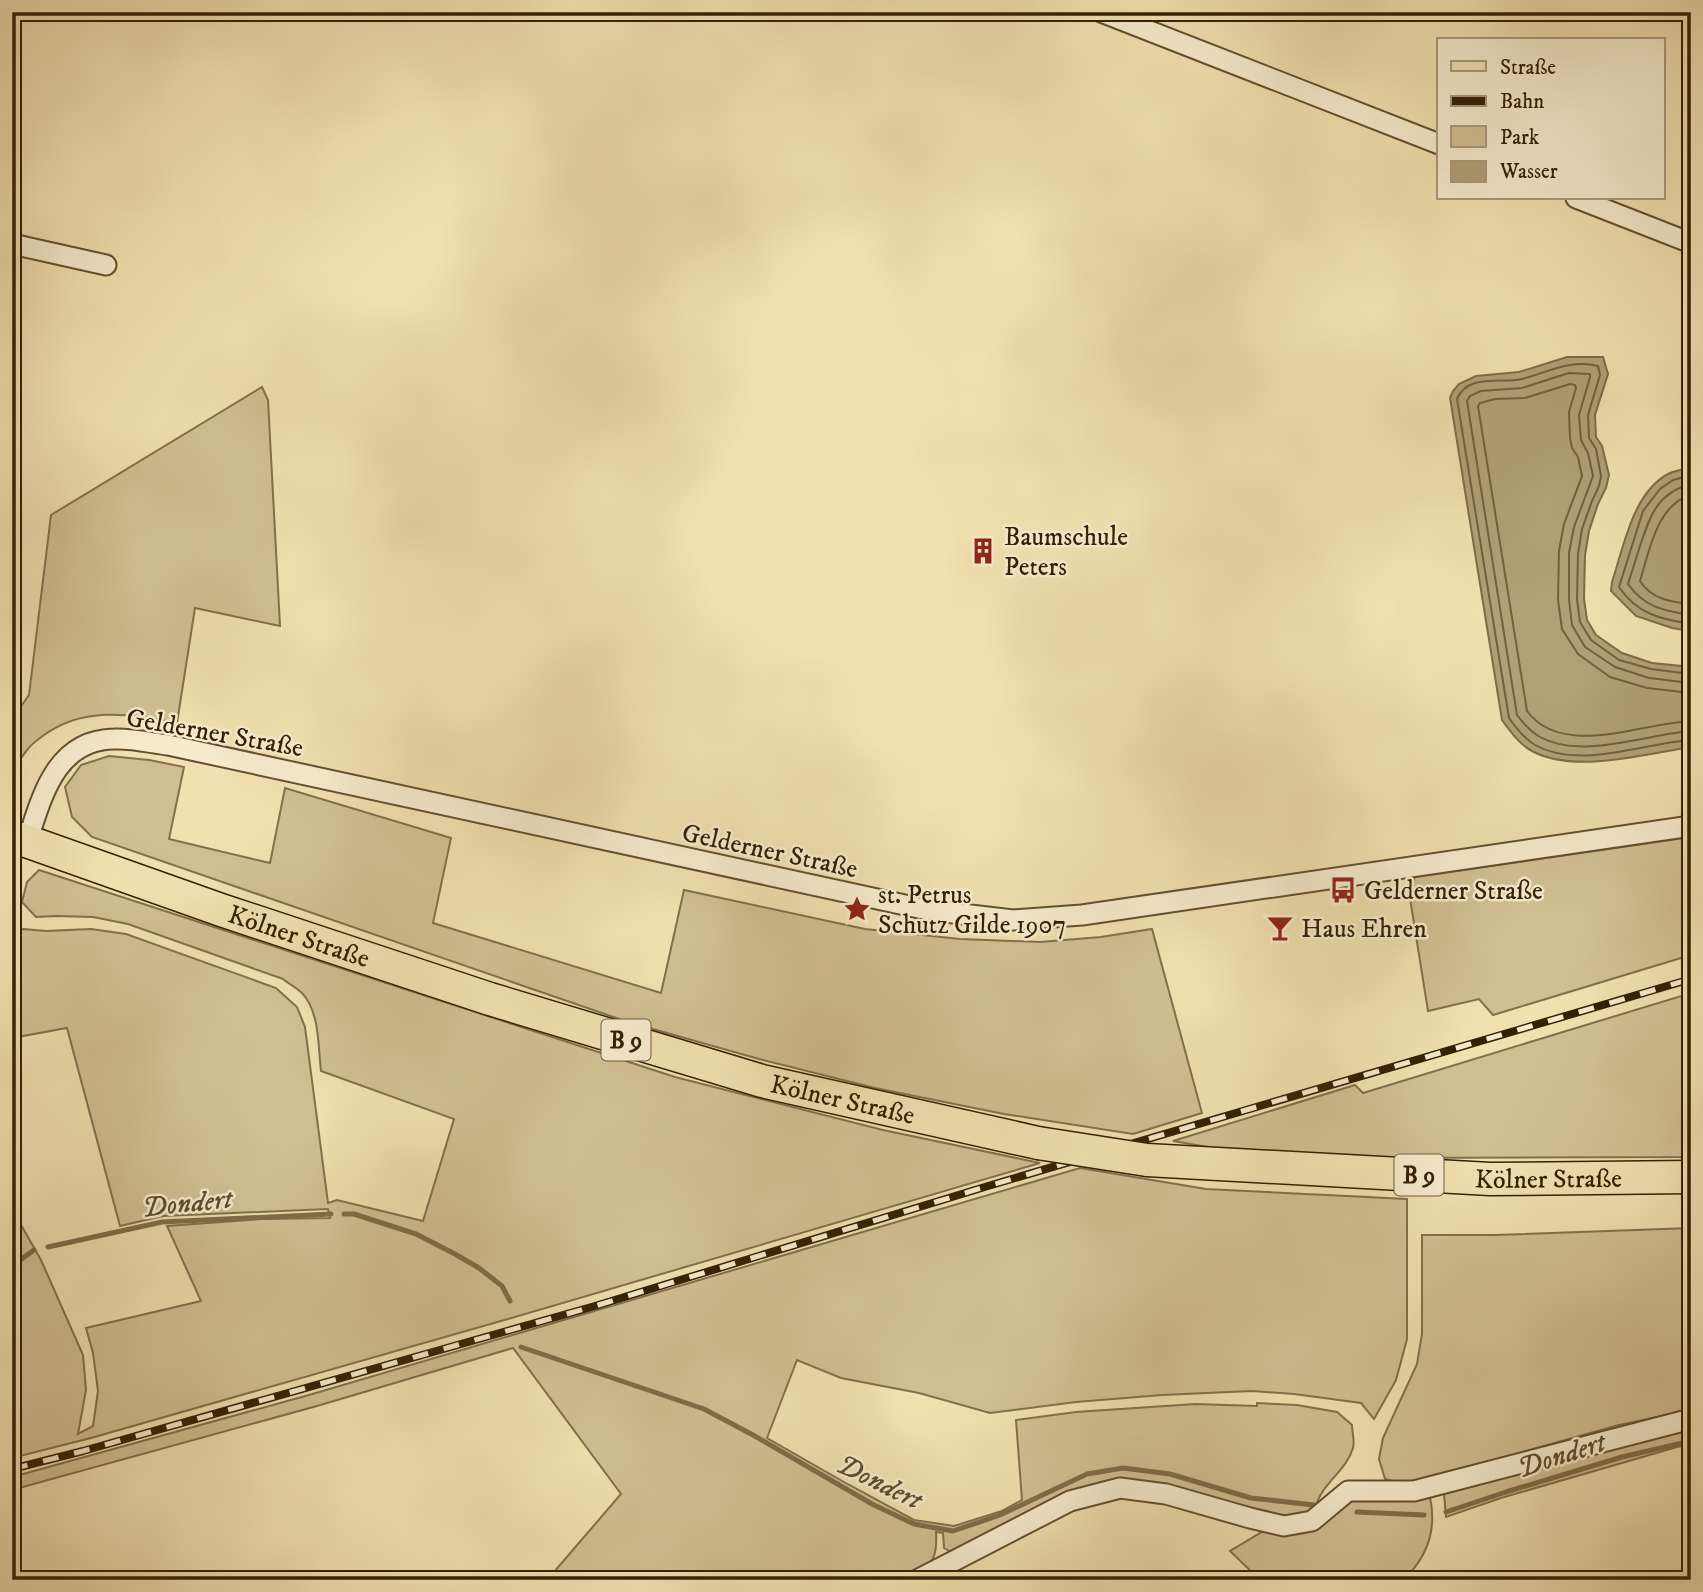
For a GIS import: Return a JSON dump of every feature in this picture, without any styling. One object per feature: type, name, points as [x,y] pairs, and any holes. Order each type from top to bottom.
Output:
[{"type":"main road","name":"Kölner Straße","points":[[20,839],[221,911],[477,995],[749,1077],[1038,1143],[1147,1160],[1489,1179],[1691,1177]]},
{"type":"street","points":[[1101,12],[1437,143]]},
{"type":"street","points":[[1581,200],[1691,243]]},
{"type":"street","points":[[12,244],[106,265]]},
{"type":"street","name":"Gelderner Straße","points":[[20,839],[47,783],[60,765],[76,750],[94,742],[114,738],[168,746],[928,910],[1013,920],[1082,915],[1691,826]]},
{"type":"street","points":[[917,1580],[1070,1502],[1120,1488],[1166,1494],[1284,1526],[1312,1521],[1348,1491],[1414,1491],[1691,1419]]},
{"type":"green space","points":[[262,387],[268,400],[280,626],[195,608],[177,723],[124,715],[89,716],[72,720],[35,742],[12,772],[12,719],[29,695],[51,515]]},
{"type":"green space","points":[[109,756],[184,767],[169,839],[270,863],[285,788],[451,838],[433,923],[661,993],[684,890],[865,929],[960,939],[1040,942],[1152,929],[1202,1113],[1133,1134],[1004,1114],[875,1088],[628,1022],[92,837],[72,817],[65,787],[81,765]]},
{"type":"green space","points":[[1691,837],[1691,955],[1493,1015],[1479,999],[1428,1011],[1409,892],[1415,877]]},
{"type":"green space","points":[[39,870],[675,1077],[883,1130],[1040,1163],[508,1319],[12,1458],[12,1209],[41,1260],[83,1355],[86,1390],[78,1434],[93,1426],[98,1391],[93,1353],[86,1328],[201,1301],[167,1226],[262,1219],[330,1218],[328,1209],[163,1216],[120,1226],[67,1028],[12,1038],[12,934],[23,929],[91,929],[126,934],[276,988],[297,1007],[305,1027],[328,1203],[337,1200],[423,1221],[454,1119],[321,1071],[312,1010],[302,993],[283,979],[128,924],[93,917],[36,917],[22,902],[27,882]]},
{"type":"green space","points":[[1691,993],[1691,1157],[1391,1158],[1231,1151],[1173,1141],[1355,1085],[1363,1093]]},
{"type":"green space","points":[[1080,1168],[1206,1189],[1407,1199],[1407,1339],[1396,1380],[1374,1419],[1361,1403],[1252,1391],[1076,1402],[990,1413],[919,1393],[841,1378],[797,1360],[767,1438],[914,1520],[954,1526],[1002,1511],[1022,1500],[1016,1420],[1076,1412],[1195,1404],[1297,1405],[1337,1412],[1352,1425],[1354,1445],[1350,1457],[1322,1493],[1315,1510],[1297,1519],[1125,1484],[953,1553],[944,1548],[943,1533],[936,1532],[936,1550],[929,1565],[919,1573],[902,1580],[547,1580],[621,1494],[513,1348],[317,1406],[12,1490],[12,1477],[309,1395]]},
{"type":"green space","points":[[1691,1228],[1691,1410],[1619,1425],[1426,1479],[1401,1483],[1385,1479],[1379,1459],[1383,1438],[1417,1364],[1422,1334],[1422,1235]]},
{"type":"green space","points":[[1691,1429],[1691,1445],[1501,1498],[1446,1517],[1444,1494],[1625,1444]]},
{"type":"green space","points":[[1430,1497],[1432,1521],[1428,1542],[1419,1562],[1403,1580],[1260,1580],[1230,1551],[1267,1529],[1349,1501]]},
{"type":"water","points":[[1567,357],[1603,357],[1608,374],[1595,415],[1596,437],[1602,446],[1609,475],[1589,531],[1585,555],[1584,599],[1587,620],[1596,635],[1622,653],[1652,663],[1691,667],[1691,747],[1610,760],[1568,761],[1549,758],[1527,748],[1502,720],[1450,398],[1459,384],[1476,376],[1519,372]]},
{"type":"water","points":[[1691,466],[1690,631],[1636,616],[1611,591],[1626,536],[1647,493],[1657,481],[1670,473]]},
{"type":"waterway","name":"Dondert","points":[[48,1247],[162,1222],[331,1214]]},
{"type":"waterway","name":"Dondert","points":[[344,1214],[354,1214],[416,1234],[455,1254],[502,1286],[510,1301]]},
{"type":"waterway","name":"Dondert","points":[[12,1266],[34,1250]]},
{"type":"waterway","name":"Dondert","points":[[521,1347],[704,1409],[872,1504],[914,1524],[953,1531],[1000,1515],[1087,1474],[1123,1468],[1170,1474],[1251,1498],[1314,1505]]},
{"type":"waterway","name":"Dondert","points":[[1446,1512],[1622,1457],[1691,1441]]},
{"type":"waterway","name":"Dondert","points":[[1357,1512],[1424,1515]]},
{"type":"railway","points":[[12,1469],[595,1306],[988,1186],[1691,979]]},
{"type":"place","name":"Baumschule Peters","points":[[983,551]]},
{"type":"place","name":"Gelderner Straße","points":[[1343,890]]},
{"type":"place","name":"st. Petrus Schutz Gilde 1907","points":[[857,909]]},
{"type":"place","name":"Haus Ehren","points":[[1280,928]]}]
